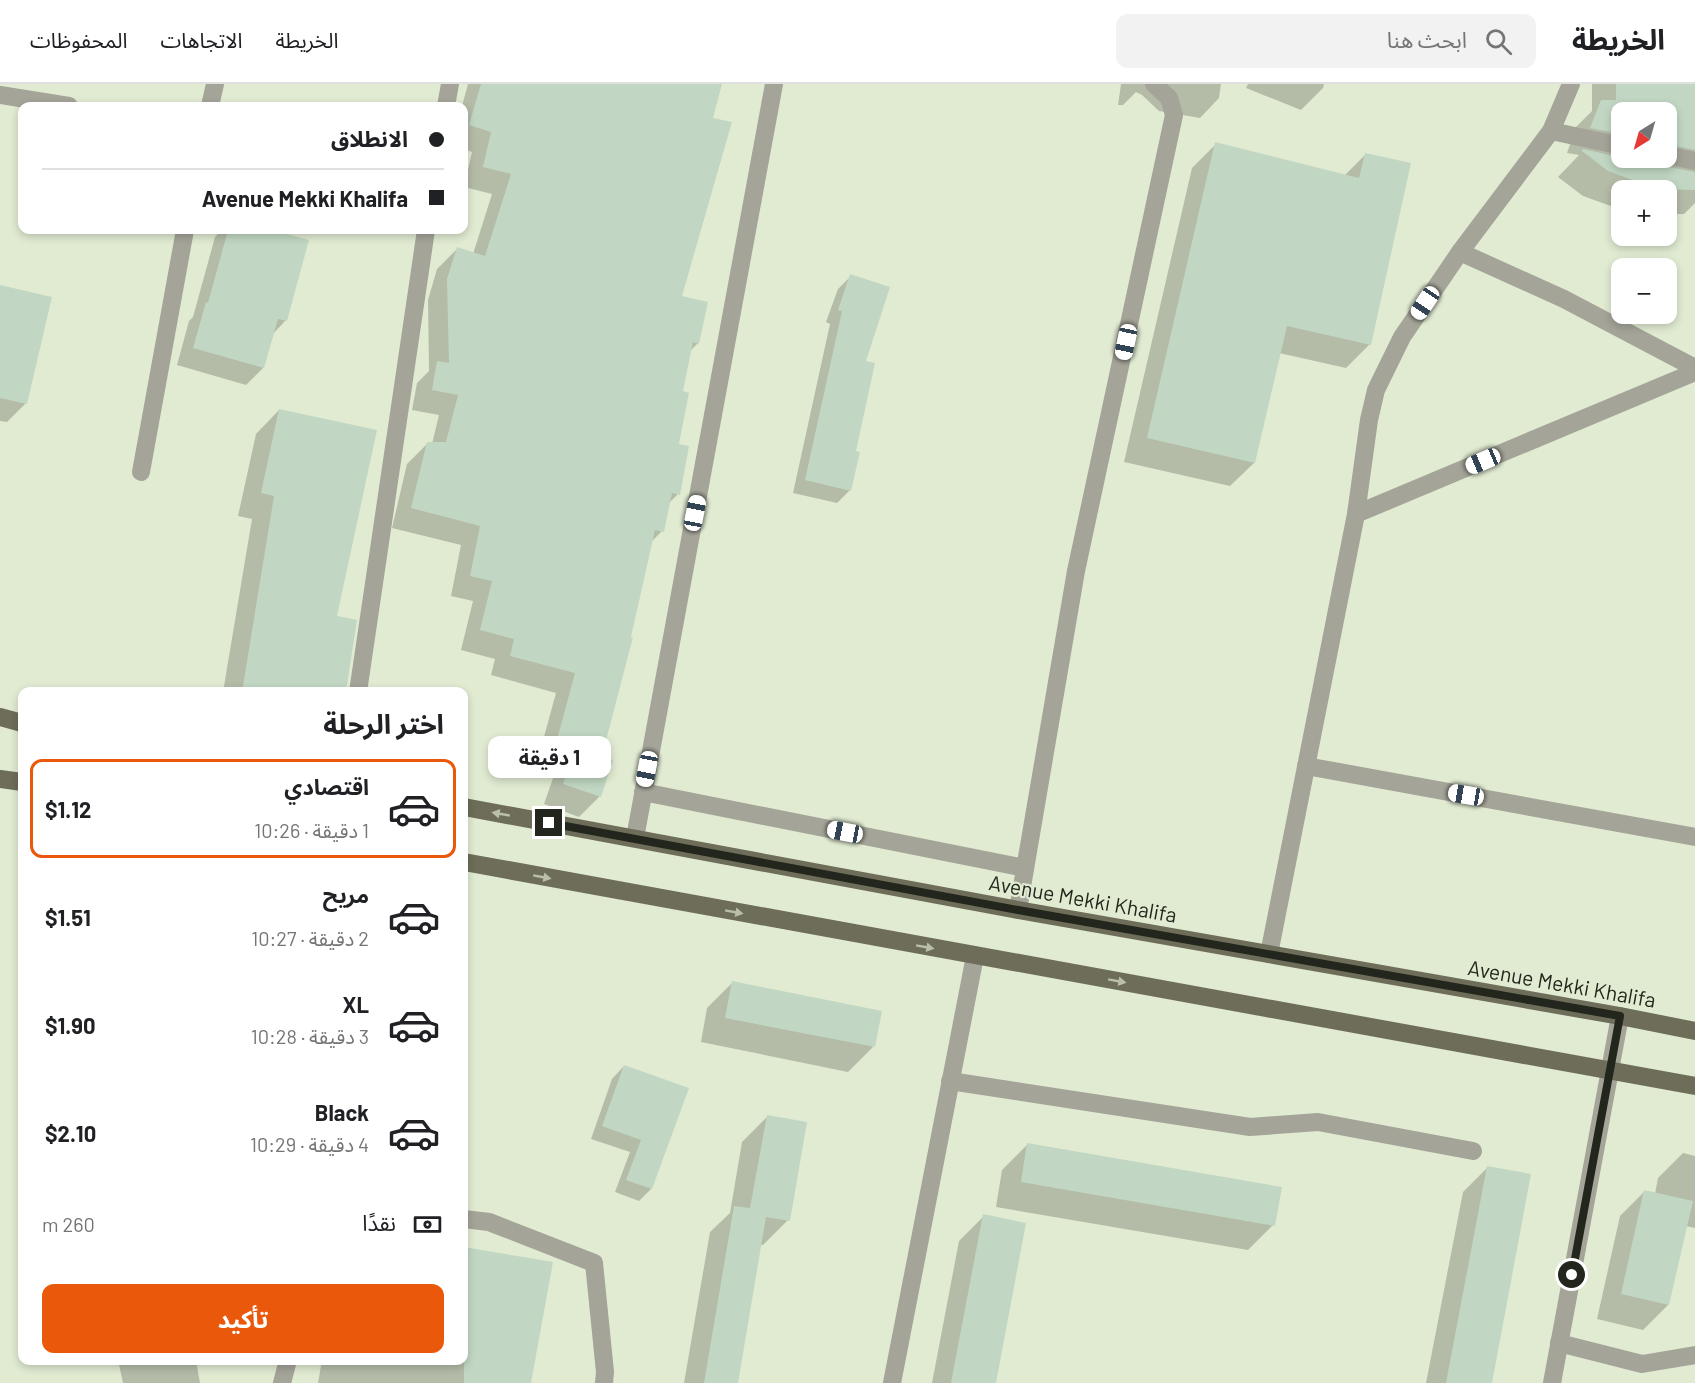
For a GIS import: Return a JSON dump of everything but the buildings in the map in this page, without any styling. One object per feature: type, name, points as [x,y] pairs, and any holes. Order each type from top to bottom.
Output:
[{"type":"main road","points":[[0,717],[18,722]]},
{"type":"main road","points":[[0,779],[18,781]]},
{"type":"main road","name":"Avenue Mekki Khalifa","points":[[468,808],[1018,910],[1695,1031]]},
{"type":"main road","points":[[468,863],[1695,1086]]},
{"type":"street","points":[[211,102],[215,84]]},
{"type":"street","points":[[447,102],[450,84]]},
{"type":"street","points":[[634,838],[774,84]]},
{"type":"street","points":[[1018,910],[1076,571],[1174,115],[1169,98],[1154,84]]},
{"type":"street","points":[[1269,954],[1356,514],[1369,420],[1376,390],[1402,337],[1460,252],[1551,131],[1571,84]]},
{"type":"street","points":[[0,95],[44,102]]},
{"type":"street","points":[[1551,131],[1611,144]]},
{"type":"street","points":[[1677,157],[1695,161]]},
{"type":"street","points":[[141,472],[184,234]]},
{"type":"street","points":[[359,687],[425,234]]},
{"type":"street","points":[[1460,252],[1564,299],[1695,370]]},
{"type":"street","points":[[1356,514],[1695,370]]},
{"type":"street","points":[[1306,766],[1695,837]]},
{"type":"street","points":[[643,792],[1025,868]]},
{"type":"street","points":[[892,1383],[975,956]]},
{"type":"street","points":[[1552,1383],[1620,1016]]},
{"type":"street","points":[[950,1081],[1250,1127],[1318,1122],[1473,1151]]},
{"type":"street","points":[[468,1219],[489,1222],[594,1263],[605,1372],[604,1383]]},
{"type":"street","points":[[1559,1343],[1642,1364],[1695,1355]]},
{"type":"street","points":[[282,1383],[287,1365]]},
{"type":"route","points":[[549,823],[1018,910],[1620,1016],[1572,1275]]}]
